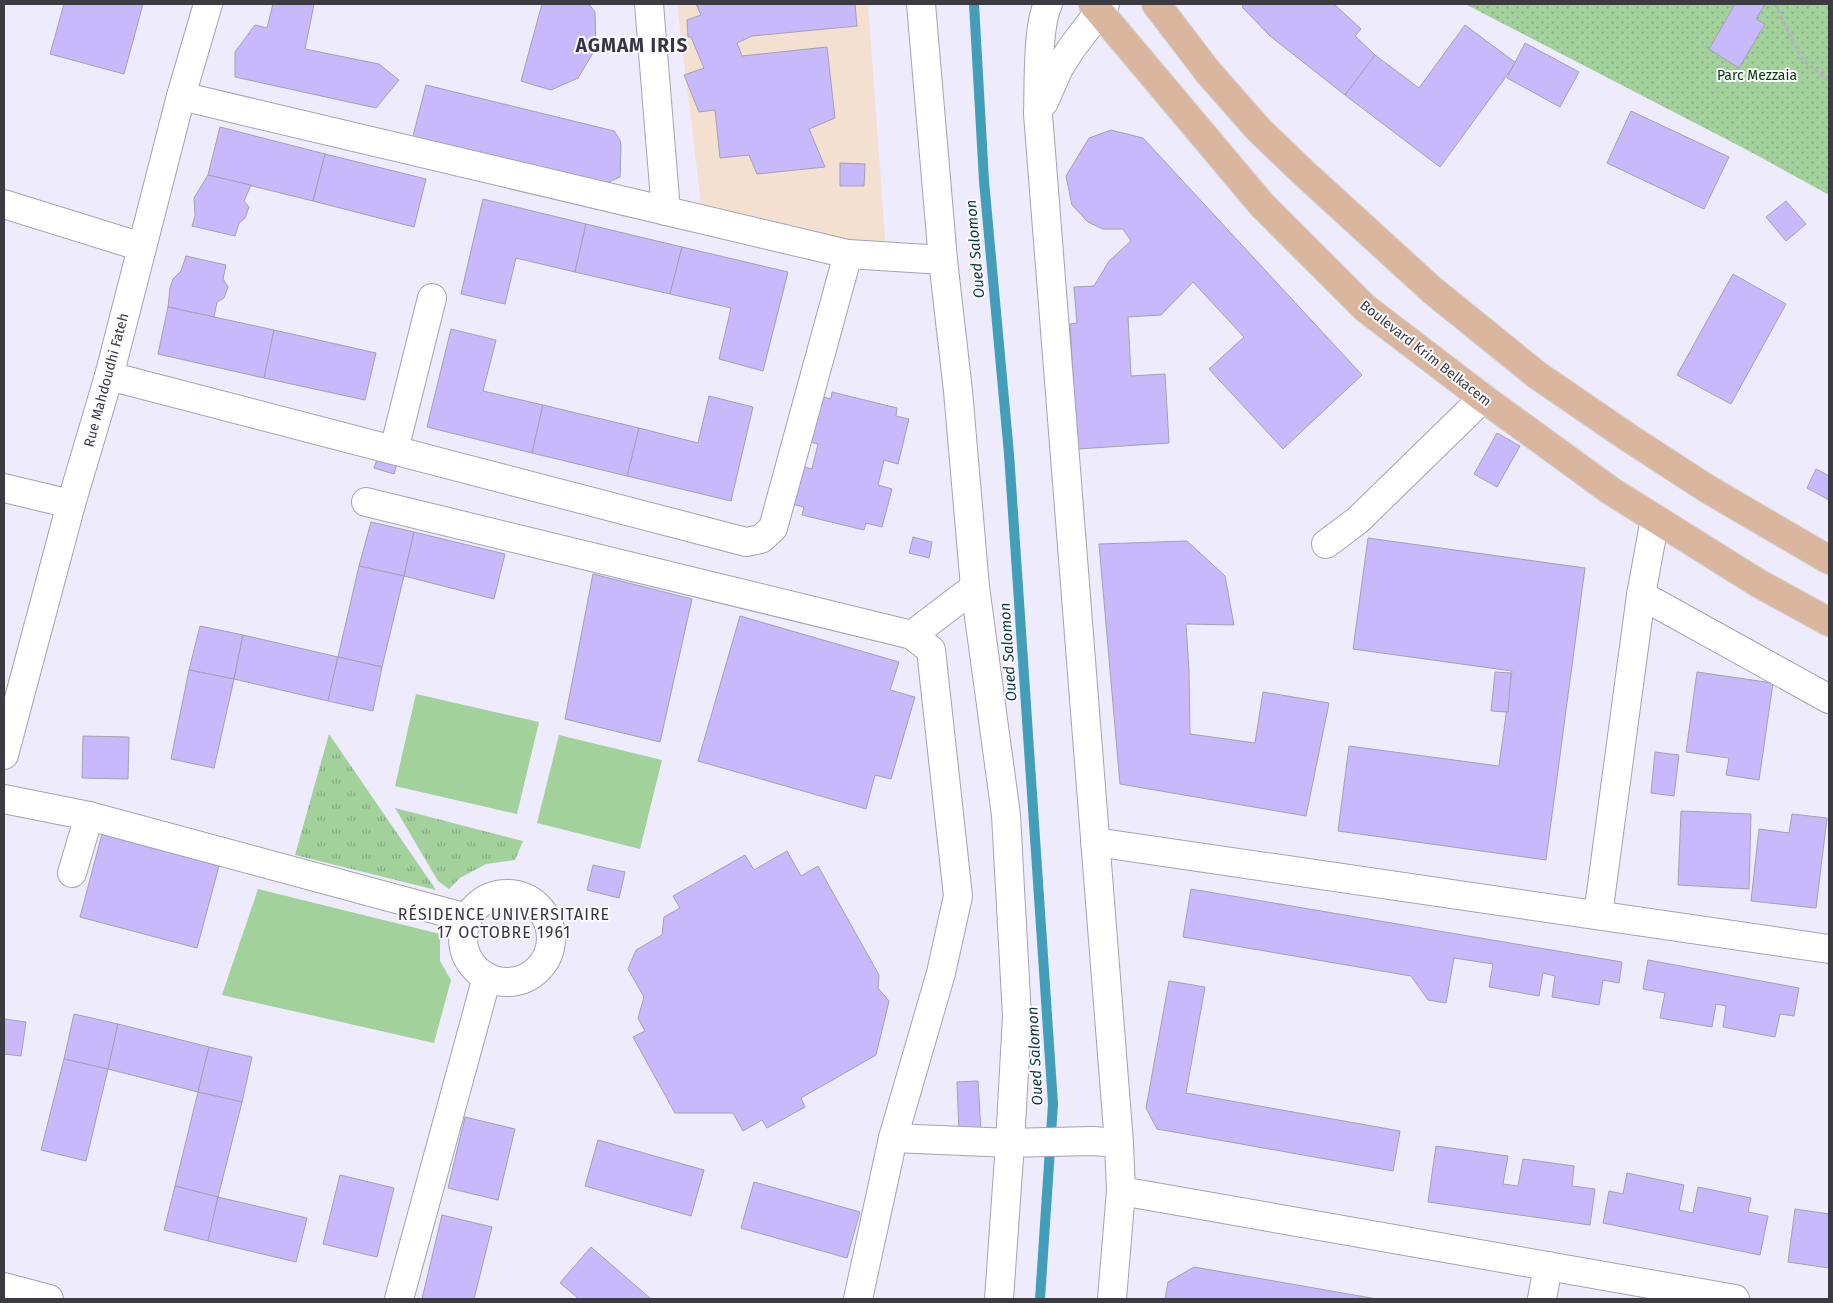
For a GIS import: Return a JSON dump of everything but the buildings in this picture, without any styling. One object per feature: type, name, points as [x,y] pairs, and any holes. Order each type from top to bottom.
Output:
[{"type":"main road","points":[[1156,4],[1208,72],[1259,130],[1432,290],[1537,375],[1629,438],[1706,488],[1829,560]]},
{"type":"main road","name":"Boulevard Krim Belkacem","points":[[1099,7],[1262,205],[1366,308],[1483,398],[1611,491],[1758,583],[1829,622]]},
{"type":"street","name":"Rue Mahdoudhi Fateh","points":[[4,755],[71,504],[109,376],[181,96],[208,4]]},
{"type":"street","points":[[649,4],[666,211]]},
{"type":"street","points":[[921,4],[943,260],[959,401],[976,587],[1006,815],[1017,1017],[1017,1143],[999,1299]]},
{"type":"street","points":[[1048,4],[1042,27],[1038,114],[1095,842],[1106,1142],[1121,1191],[1112,1299]]},
{"type":"street","points":[[1038,114],[1059,68],[1099,7]]},
{"type":"street","points":[[181,96],[848,254],[943,260]]},
{"type":"street","points":[[4,204],[142,247]]},
{"type":"street","points":[[109,376],[746,542],[761,539],[773,528],[848,254]]},
{"type":"street","points":[[394,450],[432,298]]},
{"type":"street","points":[[1326,544],[1358,520],[1483,398]]},
{"type":"street","points":[[4,488],[71,504]]},
{"type":"street","points":[[366,502],[912,635],[931,650],[958,896],[941,972],[893,1138],[858,1299]]},
{"type":"street","points":[[1598,915],[1642,594],[1655,519]]},
{"type":"street","points":[[912,635],[976,587]]},
{"type":"street","points":[[1642,594],[1829,699]]},
{"type":"street","points":[[4,799],[89,816],[467,918]]},
{"type":"street","points":[[72,873],[89,816]]},
{"type":"street","points":[[1095,842],[1829,949]]},
{"type":"street","points":[[510,893],[532,899],[543,910],[550,923],[552,938],[549,953],[542,966],[530,976],[516,982],[502,982],[487,977],[476,970],[465,952],[463,931],[467,918],[476,906],[488,897],[510,893]]},
{"type":"street","points":[[399,1299],[487,977]]},
{"type":"street","points":[[893,1138],[1017,1143],[1106,1142]]},
{"type":"street","points":[[1121,1191],[1735,1299]]},
{"type":"street","points":[[1542,1299],[1548,1266]]},
{"type":"street","points":[[4,1287],[49,1299]]},
{"type":"path","points":[[1775,4],[1801,58],[1829,81]]},
{"type":"shaded area","points":[[677,4],[868,4],[886,252],[702,211]]},
{"type":"green space","name":"Parc Mezzaia","points":[[1465,4],[1829,4],[1829,195],[1749,151]]},
{"type":"green space","points":[[416,694],[539,722],[517,814],[395,786]]},
{"type":"green space","points":[[329,734],[436,890],[295,855]]},
{"type":"green space","points":[[559,735],[662,760],[640,849],[537,823]]},
{"type":"green space","points":[[395,808],[523,841],[515,860],[486,864],[460,878],[449,889],[438,881]]},
{"type":"green space","points":[[258,889],[440,934],[440,961],[451,980],[434,1043],[222,995]]},
{"type":"waterway","name":"Oued Salomon","points":[[974,4],[984,181],[1009,454],[1053,1104],[1040,1299]]},
{"type":"district","name":"AGMAM IRIS","points":[[632,45]]},
{"type":"district","name":"RÉSIDENCE UNIVERSITAIRE 17 OCTOBRE 1961","points":[[504,923]]}]
